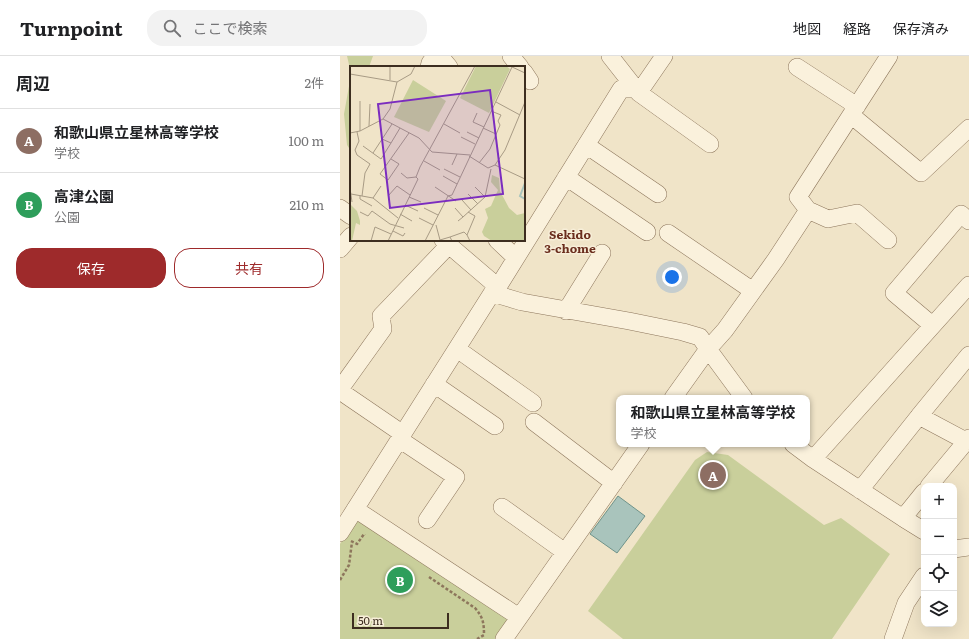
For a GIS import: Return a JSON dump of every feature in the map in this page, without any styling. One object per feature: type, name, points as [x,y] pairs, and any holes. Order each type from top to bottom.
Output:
[{"type":"street","points":[[429,66],[435,56]]},
{"type":"street","points":[[440,56],[449,66]]},
{"type":"street","points":[[511,56],[519,66]]},
{"type":"street","points":[[610,56],[639,93],[710,144]]},
{"type":"street","points":[[342,525],[355,508],[516,258],[621,88],[636,89],[644,85],[664,56]]},
{"type":"street","points":[[882,59],[854,110],[798,197],[808,210],[828,219],[857,213],[888,240]]},
{"type":"street","points":[[797,67],[854,110],[921,173],[969,128]]},
{"type":"street","points":[[586,145],[658,194]]},
{"type":"street","points":[[566,177],[647,232]]},
{"type":"street","points":[[340,208],[350,215]]},
{"type":"street","points":[[676,395],[708,349],[725,330],[776,259],[808,210]]},
{"type":"street","points":[[932,325],[894,294],[961,214],[969,221]]},
{"type":"street","points":[[668,233],[753,291]]},
{"type":"street","points":[[340,249],[350,237]]},
{"type":"street","points":[[498,241],[516,258]]},
{"type":"street","points":[[427,520],[456,477],[340,390],[383,329],[381,316],[445,242],[495,290],[522,302],[629,321],[700,337],[742,395]]},
{"type":"street","points":[[566,311],[602,253]]},
{"type":"street","points":[[813,459],[969,285]]},
{"type":"street","points":[[457,349],[533,403]]},
{"type":"street","points":[[860,490],[969,355]]},
{"type":"street","points":[[434,384],[495,426]]},
{"type":"street","points":[[920,416],[968,439],[931,483]]},
{"type":"street","points":[[534,422],[614,483]]},
{"type":"street","points":[[504,639],[639,447]]},
{"type":"street","points":[[797,447],[921,529]]},
{"type":"street","points":[[903,518],[921,496]]},
{"type":"street","points":[[502,507],[565,552]]},
{"type":"street","points":[[355,508],[519,617]]},
{"type":"street","points":[[957,549],[969,547]]},
{"type":"street","points":[[893,639],[906,603],[921,580]]},
{"type":"path","points":[[340,580],[349,565],[352,542],[357,544],[364,534],[370,538]]},
{"type":"path","points":[[429,577],[475,608],[480,614],[484,624],[484,635]]},
{"type":"path","points":[[477,639],[484,635]]},
{"type":"path","points":[[484,635],[489,639]]},
{"type":"green space","points":[[347,56],[373,56],[369,66],[350,66],[350,69]]},
{"type":"green space","points":[[350,81],[350,150],[347,145],[344,114]]},
{"type":"green space","points":[[707,452],[728,455],[824,525],[841,518],[890,554],[832,639],[623,639],[588,611],[695,460]]},
{"type":"green space","points":[[360,513],[513,616],[497,639],[340,639],[340,544]]},
{"type":"water","points":[[618,496],[645,516],[617,553],[590,534]]},
{"type":"place","name":"和歌山県立星林高等学校","points":[[713,475]]},
{"type":"place","name":"高津公園","points":[[400,580]]},
{"type":"district","name":"Sekido 3-chome","points":[[570,241]]}]
